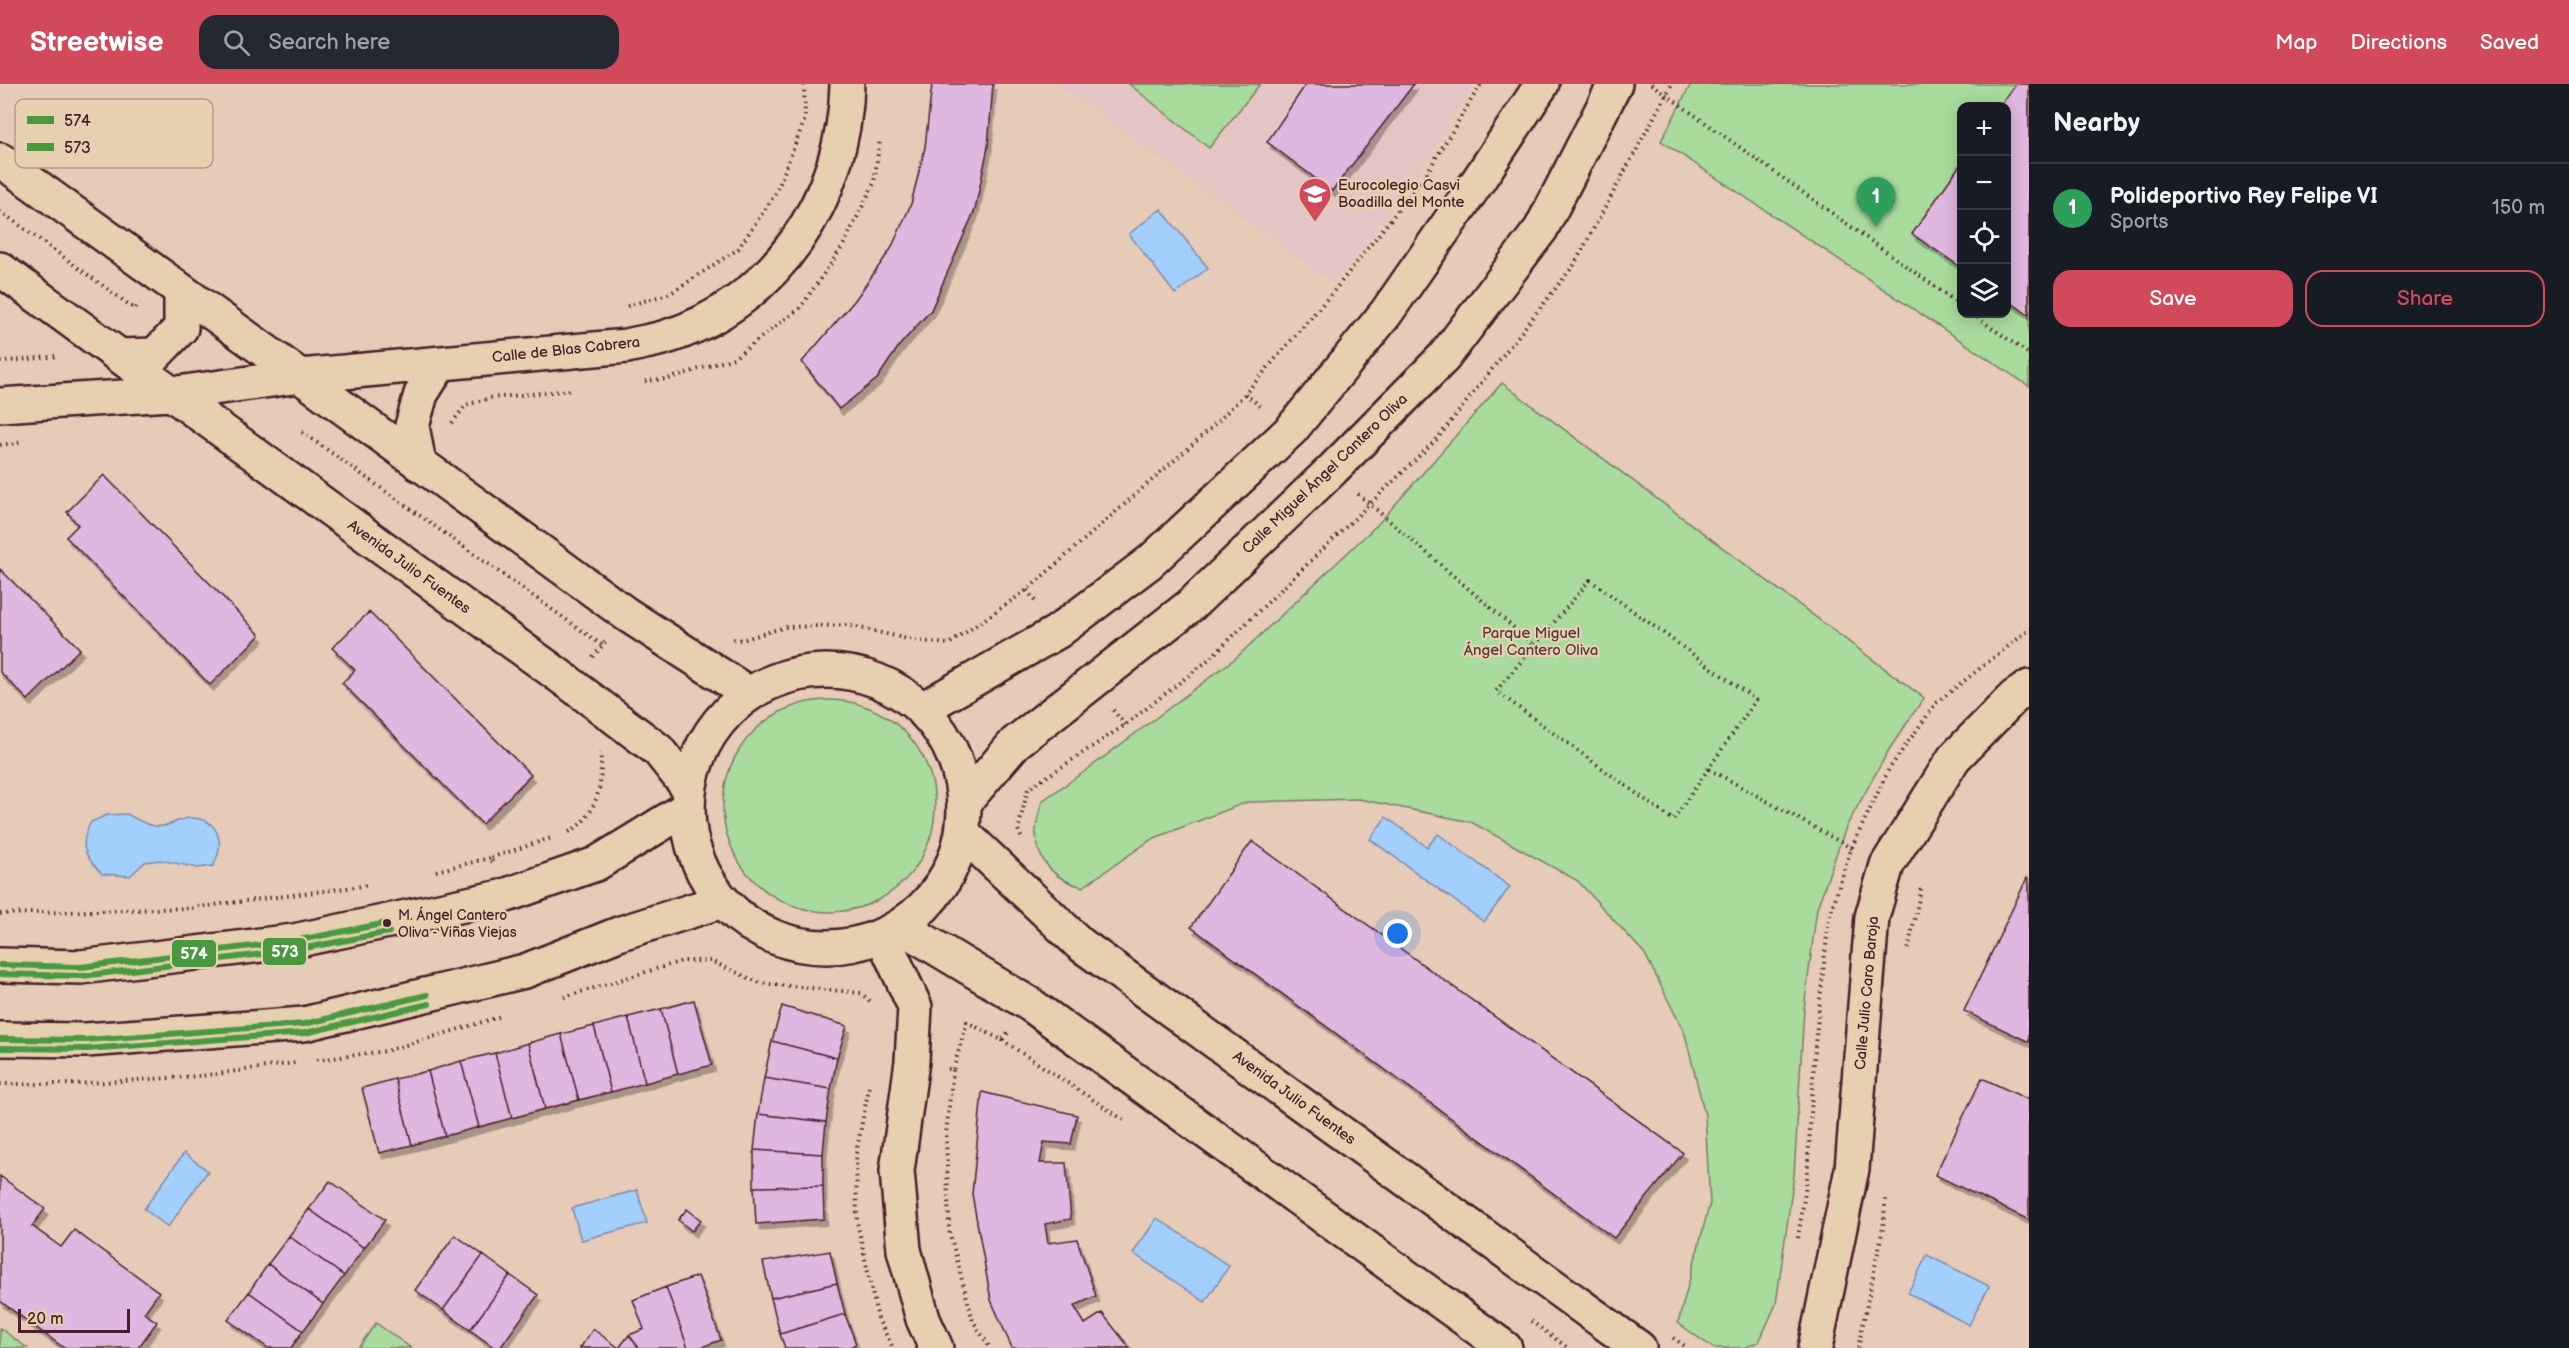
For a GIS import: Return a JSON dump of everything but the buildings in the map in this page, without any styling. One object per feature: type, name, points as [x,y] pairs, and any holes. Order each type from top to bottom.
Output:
[{"type":"street","name":"Calle de Blas Cabrera","points":[[0,405],[170,394],[300,376],[627,345],[664,338],[698,324],[730,306],[760,283],[786,256],[808,227],[825,193],[838,158],[845,122],[847,84]]},
{"type":"street","points":[[922,709],[1057,632],[1141,569],[1291,430],[1386,313],[1542,84]]},
{"type":"street","name":"Calle Miguel Ángel Cantero Oliva","points":[[963,818],[1015,743],[1191,605],[1332,470],[1444,357],[1541,229],[1615,84]]},
{"type":"street","points":[[0,160],[626,614],[748,693]]},
{"type":"street","name":"Avenida Julio Fuentes","points":[[0,269],[658,750],[688,799]]},
{"type":"street","points":[[118,356],[155,355],[181,328],[181,292]]},
{"type":"street","points":[[419,464],[412,426],[421,394],[440,364]]},
{"type":"street","points":[[819,670],[857,673],[892,687],[922,709],[952,752],[963,818],[954,860],[941,886],[923,908],[891,931],[840,947],[796,945],[756,929],[722,901],[703,873],[691,842],[688,799],[699,752],[720,719],[748,693],[782,677],[819,670]]},
{"type":"street","name":"Calle Julio Caro Baroja","points":[[1815,1348],[1852,1168],[1872,917],[1887,865],[1954,758],[2014,697],[2029,687]]},
{"type":"street","points":[[0,966],[81,967],[294,941],[501,897],[596,864],[688,799]]},
{"type":"street","name":"Avenida Julio Fuentes","points":[[963,818],[1080,944],[1639,1348]]},
{"type":"street","points":[[0,1039],[86,1040],[304,1024],[525,971],[621,933],[722,901]]},
{"type":"street","points":[[891,931],[1031,1005],[1505,1348]]},
{"type":"street","points":[[891,931],[915,1007],[912,1061],[897,1172],[904,1250],[923,1319],[936,1348]]},
{"type":"path","points":[[618,309],[671,293],[738,249],[776,193],[805,119],[804,84]]},
{"type":"path","points":[[722,638],[742,640],[785,627],[848,625],[912,640],[949,644],[1027,590],[1210,429],[1245,394],[1333,292],[1425,176],[1481,84]]},
{"type":"path","points":[[1651,84],[1957,302]]},
{"type":"path","points":[[1022,840],[1018,830],[1028,789],[1125,725],[1206,662],[1437,439],[1574,265],[1672,84]]},
{"type":"path","points":[[1978,318],[2029,354]]},
{"type":"path","points":[[1245,394],[1291,430]]},
{"type":"path","points":[[302,432],[602,645]]},
{"type":"path","points":[[0,445],[31,442]]},
{"type":"path","points":[[1332,470],[1370,506],[1534,645]]},
{"type":"path","points":[[1590,580],[1756,700],[1709,769],[1672,820],[1496,691],[1590,580]]},
{"type":"path","points":[[572,685],[626,614]]},
{"type":"path","points":[[425,873],[490,858],[572,831],[596,805],[602,769],[599,751]]},
{"type":"path","points":[[1709,769],[1851,849],[1922,884],[1907,954]]},
{"type":"path","points":[[490,858],[501,897]]},
{"type":"path","points":[[0,914],[191,908],[371,885]]},
{"type":"path","points":[[556,1000],[682,961],[711,961],[760,983],[861,993],[878,1009]]},
{"type":"path","points":[[990,1348],[973,1321],[949,1230],[946,1134],[953,1070],[968,1022],[1002,1040],[1031,1005]]},
{"type":"path","points":[[0,1084],[74,1084],[201,1076],[386,1051],[501,1016]]},
{"type":"path","points":[[912,1061],[953,1070]]},
{"type":"path","points":[[1858,1348],[1883,1228],[1886,1193]]},
{"type":"path","points":[[1670,1335],[1688,1348]]},
{"type":"shaded area","name":"Eurocolegio Casvi Boadilla del Monte","points":[[1057,84],[1472,84],[1426,162],[1334,284]]},
{"type":"green space","points":[[1129,84],[1260,84],[1209,148]]},
{"type":"green space","points":[[1691,84],[2029,84],[2029,386],[1661,141]]},
{"type":"green space","name":"Parque Miguel Ángel Cantero Oliva","points":[[1502,383],[1924,698],[1890,748],[1846,827],[1817,908],[1804,1009],[1794,1175],[1776,1304],[1759,1342],[1743,1348],[1713,1348],[1678,1323],[1710,1203],[1705,1115],[1685,1034],[1645,954],[1578,881],[1471,822],[1359,799],[1247,802],[1152,839],[1083,887],[1065,880],[1050,869],[1044,862],[1037,845],[1036,827],[1042,801],[1237,657],[1379,523]]},
{"type":"green space","points":[[819,700],[839,700],[879,712],[904,731],[917,747],[927,765],[933,785],[935,806],[933,827],[927,847],[917,865],[904,881],[888,894],[870,904],[839,912],[819,912],[779,900],[747,873],[731,847],[723,816],[723,796],[735,756],[762,724],[788,708]]},
{"type":"green space","points":[[376,1323],[411,1348],[358,1348]]},
{"type":"green space","points":[[0,1328],[27,1348],[0,1348]]},
{"type":"water","points":[[1161,209],[1208,268],[1175,294],[1129,234]]},
{"type":"water","points":[[127,814],[153,826],[189,818],[207,822],[217,833],[219,840],[219,849],[213,866],[198,868],[161,860],[145,862],[130,876],[102,874],[87,856],[84,844],[87,830],[91,822],[107,815]]},
{"type":"water","points":[[1386,817],[1427,847],[1438,834],[1510,887],[1484,922],[1370,839]]},
{"type":"water","points":[[184,1153],[208,1171],[168,1227],[144,1209]]},
{"type":"water","points":[[637,1190],[647,1223],[581,1240],[572,1208]]},
{"type":"water","points":[[1157,1218],[1229,1266],[1205,1302],[1133,1253]]},
{"type":"water","points":[[1927,1255],[1989,1286],[1969,1325],[1908,1293]]},
{"type":"transit line","name":"574","points":[[0,965],[81,967],[294,941],[387,923]]},
{"type":"transit line","name":"573","points":[[0,974],[82,976],[295,950],[389,932]]},
{"type":"transit line","name":"574","points":[[0,1039],[86,1040],[304,1024],[427,995]]},
{"type":"transit line","name":"573","points":[[0,1048],[87,1049],[305,1033],[429,1004]]},
{"type":"place","name":"Eurocolegio Casvi Boadilla del Monte","points":[[1315,223]]},
{"type":"place","name":"Polideportivo Rey Felipe VI","points":[[1876,227]]},
{"type":"place","name":"M. Ángel Cantero Oliva - Viñas Viejas","points":[[387,923]]}]
